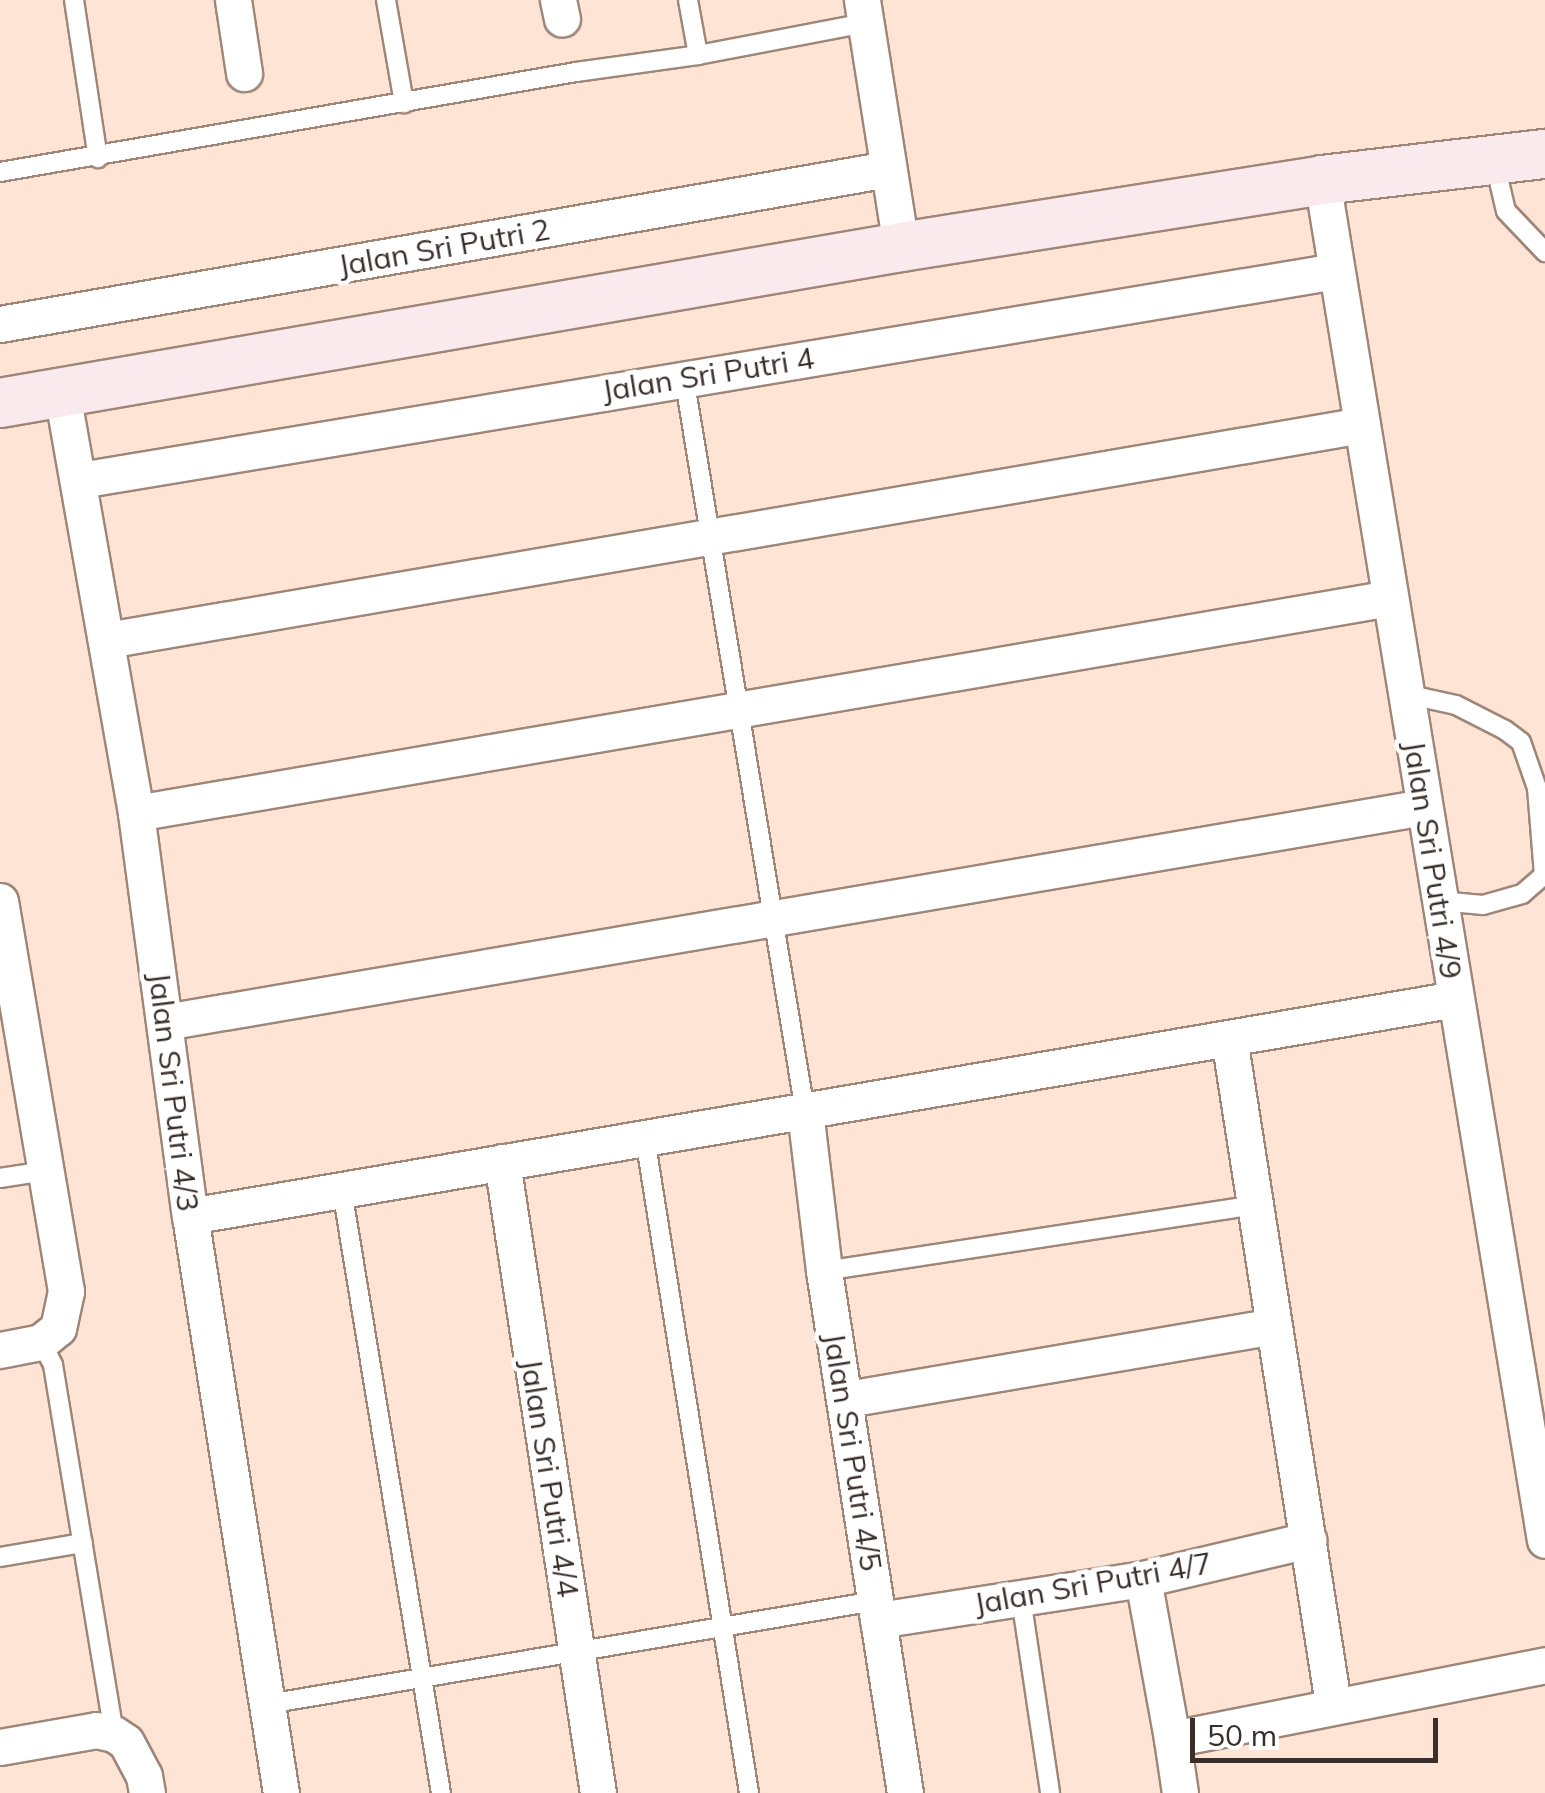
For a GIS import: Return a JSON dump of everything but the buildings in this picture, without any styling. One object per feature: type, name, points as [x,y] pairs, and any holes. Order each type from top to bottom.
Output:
[{"type":"street","points":[[233,0],[244,73]]},
{"type":"street","points":[[864,11],[901,247]]},
{"type":"street","points":[[0,403],[901,247],[1322,180],[1545,154]]},
{"type":"street","name":"Jalan Sri Putri 2","points":[[0,324],[888,168]]},
{"type":"street","name":"Jalan Sri Putri 4/9","points":[[1322,180],[1542,1499],[1545,1540]]},
{"type":"street","name":"Jalan Sri Putri 4","points":[[80,480],[1336,271]]},
{"type":"street","name":"Jalan Sri Putri 4/3","points":[[62,392],[136,812],[190,1216],[281,1793]]},
{"type":"street","points":[[107,640],[1362,425]]},
{"type":"street","points":[[136,812],[1390,598]]},
{"type":"street","points":[[166,1022],[1424,807]]},
{"type":"street","points":[[0,901],[3,940],[66,1291],[58,1328],[41,1342],[0,1350]]},
{"type":"street","points":[[190,1216],[1456,999]]},
{"type":"street","points":[[1230,1038],[1333,1704]]},
{"type":"street","name":"Jalan Sri Putri 4/5","points":[[805,1110],[824,1271],[847,1399],[905,1793]]},
{"type":"street","name":"Jalan Sri Putri 4/4","points":[[502,1162],[598,1793]]},
{"type":"street","points":[[847,1399],[1272,1326]]},
{"type":"street","name":"Jalan Sri Putri 4/7","points":[[876,1611],[1021,1598],[1143,1578],[1308,1540]]},
{"type":"street","points":[[1143,1578],[1180,1793]]},
{"type":"street","points":[[1172,1739],[1333,1704],[1545,1665]]},
{"type":"street","points":[[0,1748],[96,1730],[114,1734],[126,1742],[147,1793]]},
{"type":"lane","points":[[74,0],[98,158]]},
{"type":"lane","points":[[386,0],[404,103]]},
{"type":"lane","points":[[688,0],[698,56]]},
{"type":"lane","points":[[0,172],[698,56],[864,11]]},
{"type":"lane","points":[[1494,160],[1506,210],[1545,252]]},
{"type":"lane","points":[[684,377],[805,1110]]},
{"type":"lane","points":[[1406,694],[1486,717],[1522,742],[1537,788],[1544,875],[1522,894],[1483,906],[1440,902]]},
{"type":"lane","points":[[645,1138],[749,1793]]},
{"type":"lane","points":[[0,1178],[46,1171]]},
{"type":"lane","points":[[342,1190],[441,1793]]},
{"type":"lane","points":[[824,1271],[1254,1205]]},
{"type":"lane","points":[[41,1342],[53,1365],[114,1734]]},
{"type":"lane","points":[[0,1557],[83,1543]]},
{"type":"lane","points":[[1021,1598],[1050,1793]]},
{"type":"lane","points":[[268,1704],[721,1628],[876,1611]]}]
